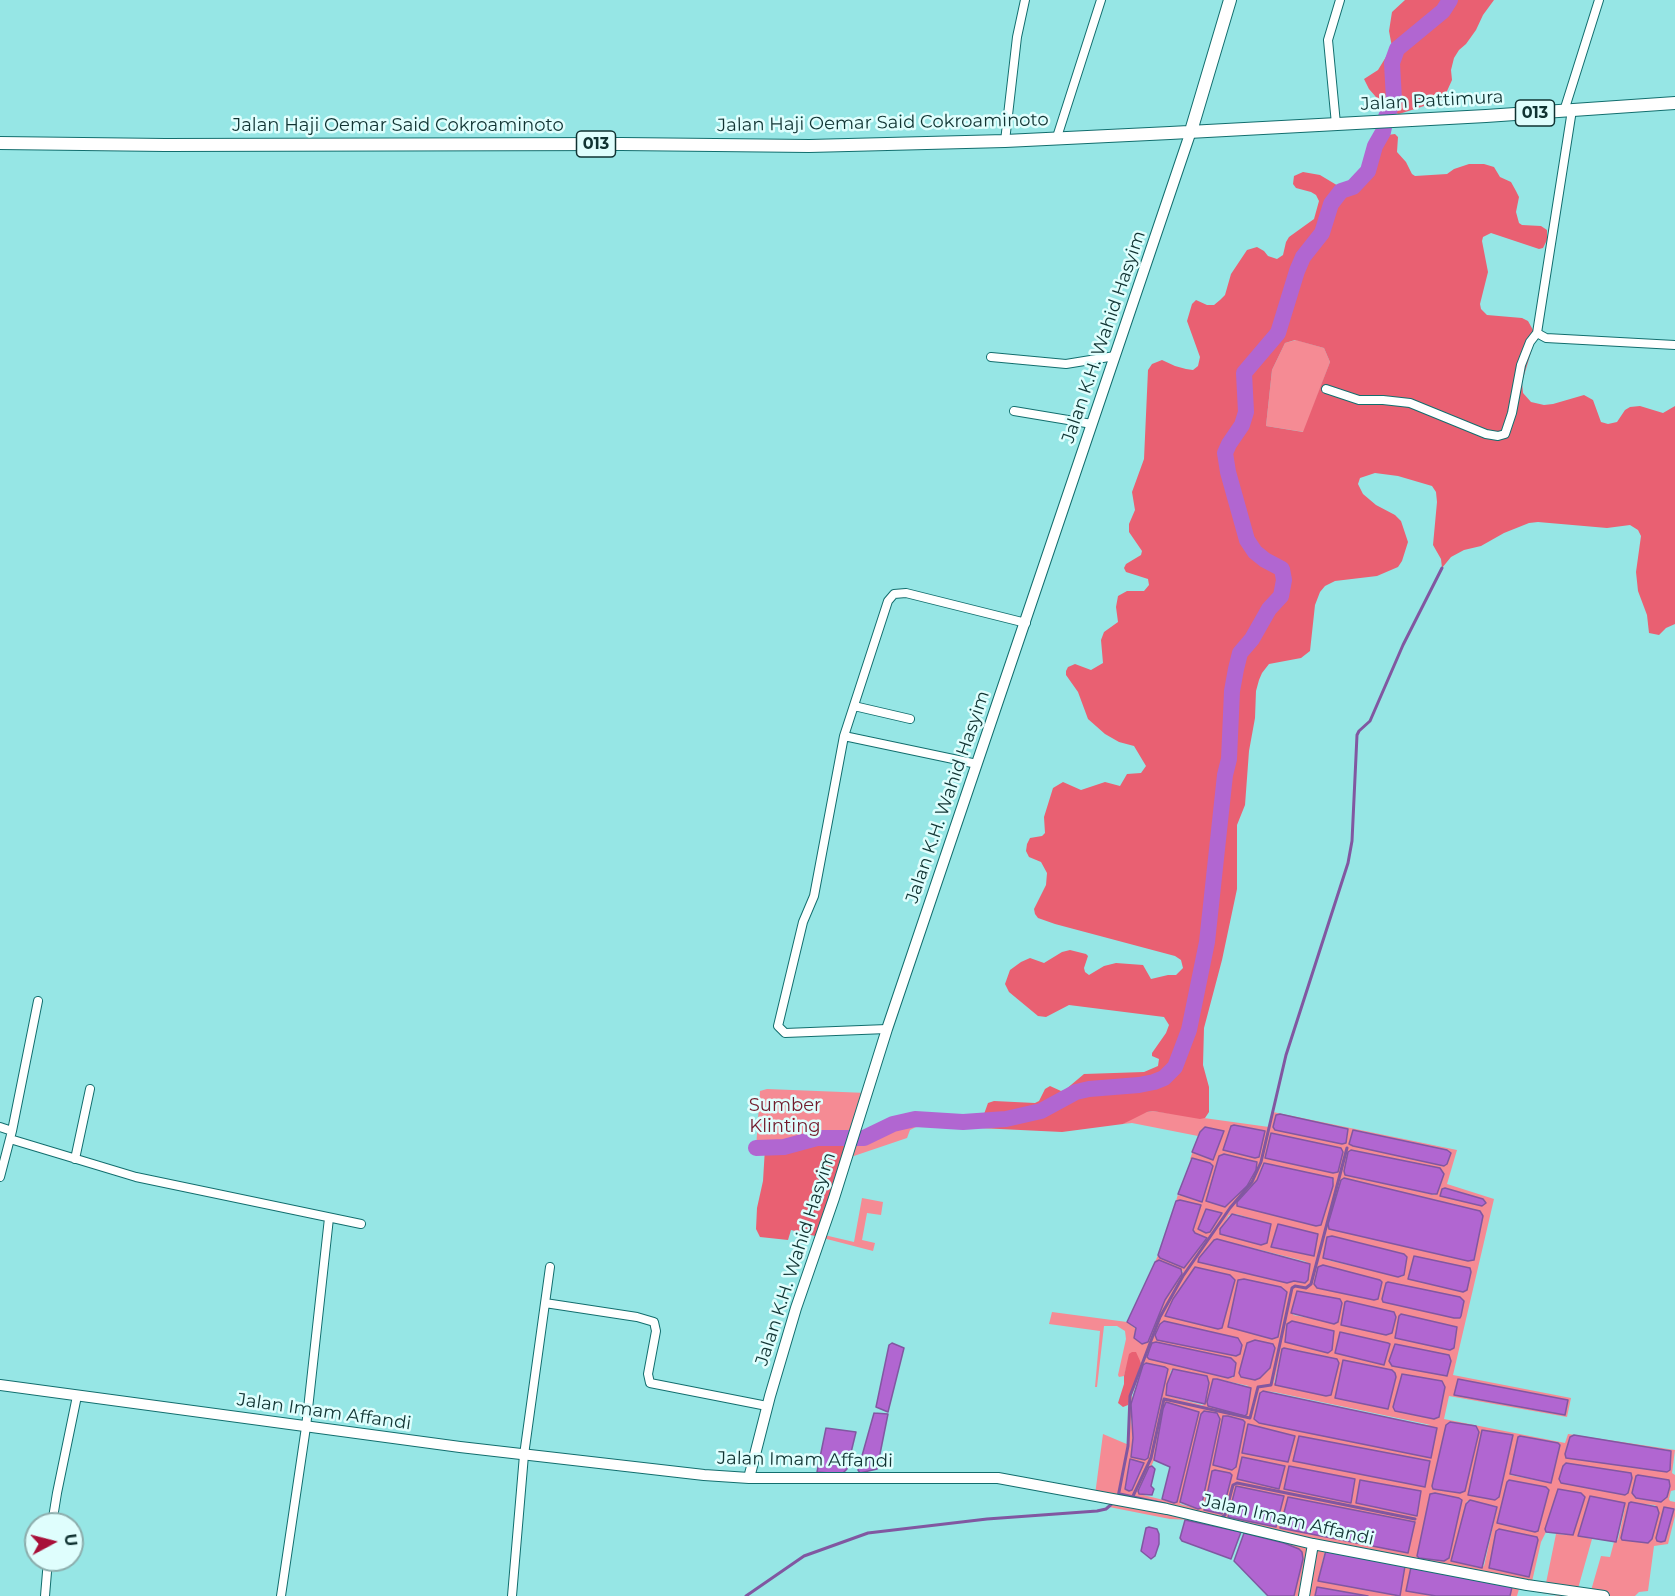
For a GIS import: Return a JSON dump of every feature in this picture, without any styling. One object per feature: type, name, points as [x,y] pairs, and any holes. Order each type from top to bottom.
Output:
[{"type":"main road","points":[[1191,131],[1230,0]]},
{"type":"main road","name":"Jalan Pattimura","points":[[1191,131],[1675,104]]},
{"type":"main road","name":"Jalan Haji Oemar Said Cokroaminoto","points":[[0,143],[808,146],[1005,141],[1191,131]]},
{"type":"street","points":[[1005,141],[1017,37],[1026,0]]},
{"type":"street","points":[[1057,137],[1101,0]]},
{"type":"street","points":[[1336,124],[1328,40],[1340,0]]},
{"type":"street","points":[[1326,389],[1359,400],[1383,400],[1410,404],[1480,432],[1503,435],[1509,426],[1521,365],[1536,333],[1568,111],[1599,0]]},
{"type":"street","name":"Jalan K.H. Wahid Hasyim","points":[[749,1478],[767,1406],[796,1308],[834,1198],[887,1029],[1191,131]]},
{"type":"street","points":[[1536,333],[1546,338],[1675,345]]},
{"type":"street","points":[[992,357],[1066,364],[1115,356]]},
{"type":"street","points":[[1014,411],[1092,424]]},
{"type":"street","points":[[887,1029],[785,1033],[778,1026],[803,922],[814,896],[844,736],[888,602],[894,594],[906,593],[1026,623]]},
{"type":"street","points":[[854,706],[910,719]]},
{"type":"street","points":[[844,736],[976,764]]},
{"type":"street","points":[[0,1177],[11,1135],[38,1001]]},
{"type":"street","points":[[75,1159],[90,1089]]},
{"type":"street","points":[[0,1127],[11,1135],[75,1159],[136,1177],[361,1224]]},
{"type":"street","points":[[281,1596],[306,1427],[329,1218]]},
{"type":"street","points":[[512,1596],[524,1455],[550,1267]]},
{"type":"street","points":[[545,1302],[637,1317],[654,1323],[656,1331],[648,1374],[650,1383],[767,1406]]},
{"type":"street","name":"Jalan Imam Affandi","points":[[0,1385],[524,1455],[749,1478],[979,1477],[1023,1482],[1167,1509],[1313,1544],[1521,1584],[1604,1596]]},
{"type":"street","points":[[54,1512],[77,1396]]},
{"type":"street","points":[[1304,1596],[1313,1544]]},
{"type":"street","points":[[45,1596],[47,1572]]},
{"type":"green space","points":[[1296,340],[1324,348],[1330,362],[1304,432],[1266,426],[1272,370],[1285,343]]},
{"type":"green space","name":"Sumber Klinting","points":[[767,1089],[867,1093],[852,1139],[865,1138],[903,1121],[915,1119],[918,1121],[918,1126],[910,1130],[907,1138],[845,1159],[851,1139],[817,1138],[784,1147],[756,1148],[760,1091]]},
{"type":"green space","points":[[1153,1111],[1269,1127],[1273,1112],[1457,1150],[1447,1184],[1494,1199],[1453,1375],[1571,1398],[1567,1417],[1449,1396],[1444,1419],[1565,1443],[1568,1434],[1675,1450],[1672,1473],[1675,1475],[1675,1490],[1671,1491],[1669,1499],[1675,1502],[1675,1516],[1668,1544],[1654,1546],[1648,1591],[1639,1592],[1635,1596],[1559,1596],[1519,1589],[1517,1596],[1510,1596],[1511,1587],[1406,1591],[1436,1596],[1400,1596],[1368,1596],[1317,1587],[1315,1596],[1294,1596],[1303,1559],[1299,1549],[1235,1530],[1190,1520],[1170,1519],[1109,1507],[1118,1497],[1095,1495],[1103,1434],[1129,1445],[1130,1396],[1141,1362],[1130,1354],[1124,1376],[1119,1377],[1126,1339],[1125,1331],[1117,1326],[1104,1326],[1097,1387],[1095,1387],[1100,1331],[1049,1324],[1052,1312],[1127,1322],[1136,1329],[1134,1335],[1148,1342],[1165,1300],[1183,1271],[1155,1262],[1158,1255],[1184,1268],[1207,1239],[1193,1230],[1201,1205],[1176,1201],[1178,1194],[1179,1196],[1212,1164],[1190,1159],[1200,1132],[1198,1136],[1132,1123],[1123,1124],[1141,1113]],"holes":[[[1352,1150],[1440,1168],[1435,1195],[1345,1175]],[[1222,1154],[1255,1161],[1247,1186],[1225,1207],[1206,1201],[1219,1156]],[[1263,1164],[1334,1180],[1319,1226],[1237,1202],[1257,1180]],[[1341,1180],[1482,1213],[1474,1260],[1468,1261],[1328,1228]],[[1206,1209],[1222,1213],[1210,1232],[1198,1229]],[[1236,1214],[1268,1223],[1271,1224],[1219,1232],[1229,1215]],[[1332,1236],[1404,1254],[1402,1277],[1327,1260]],[[1217,1239],[1304,1261],[1310,1264],[1294,1281],[1291,1281]],[[1388,1282],[1460,1297],[1464,1301],[1461,1316]],[[1297,1291],[1340,1299],[1336,1323],[1293,1315]],[[1287,1292],[1277,1337],[1272,1339],[1228,1327]],[[1345,1303],[1390,1335],[1341,1325]],[[1401,1314],[1457,1327],[1453,1349],[1395,1338]],[[1252,1341],[1275,1348],[1268,1371],[1256,1380],[1247,1343]],[[1154,1342],[1231,1358],[1233,1378],[1148,1358],[1147,1354]],[[1284,1348],[1286,1348],[1337,1359],[1274,1383]],[[1144,1363],[1167,1369],[1148,1458],[1131,1455],[1132,1395]],[[1171,1370],[1208,1378],[1205,1404],[1169,1396],[1166,1391]],[[1214,1379],[1217,1379],[1249,1386],[1207,1404]],[[1263,1391],[1274,1392],[1431,1425],[1254,1419]],[[1454,1394],[1568,1400],[1565,1415]],[[1199,1412],[1176,1503],[1139,1494],[1154,1460]],[[1220,1416],[1201,1508],[1180,1504]],[[1450,1422],[1476,1427],[1432,1486],[1446,1425]],[[1482,1430],[1513,1436],[1468,1494]],[[1299,1436],[1430,1461],[1425,1486],[1294,1461]],[[1574,1436],[1668,1450],[1670,1471],[1567,1458]],[[1518,1437],[1560,1445],[1551,1483],[1510,1475]],[[1572,1464],[1631,1473],[1628,1493]],[[1289,1466],[1355,1479],[1309,1494],[1284,1489]],[[1213,1470],[1232,1475],[1222,1514]],[[1638,1475],[1665,1499],[1661,1502],[1636,1498],[1632,1493],[1636,1476]],[[1509,1480],[1546,1487],[1538,1531],[1497,1523]],[[1558,1489],[1570,1535],[1556,1534],[1545,1588],[1531,1586],[1541,1542]],[[1430,1494],[1447,1560],[1417,1556]],[[1288,1497],[1415,1522],[1407,1553],[1314,1534]],[[1467,1501],[1497,1508],[1484,1566],[1480,1568],[1451,1561]],[[1629,1503],[1655,1505],[1658,1509],[1621,1538]],[[1625,1507],[1618,1540],[1614,1542],[1610,1557],[1601,1556],[1590,1594],[1577,1592],[1592,1539],[1578,1536]],[[1499,1529],[1537,1537],[1529,1577],[1489,1568]],[[1325,1550],[1405,1566],[1400,1596],[1318,1581]]]},
{"type":"green space","points":[[862,1198],[883,1202],[881,1215],[867,1213],[862,1240],[875,1243],[873,1251],[819,1237],[820,1234],[854,1242]]},
{"type":"shaded area","points":[[1405,0],[1494,0],[1476,30],[1454,58],[1451,70],[1452,80],[1443,100],[1399,114],[1389,112],[1369,89],[1364,79],[1378,70],[1392,47],[1389,31],[1392,12]]},
{"type":"shaded area","points":[[1395,134],[1398,137],[1397,152],[1415,176],[1447,174],[1469,164],[1494,167],[1500,177],[1511,182],[1519,197],[1516,212],[1519,223],[1541,226],[1547,230],[1547,240],[1543,248],[1539,249],[1491,233],[1483,237],[1482,241],[1488,272],[1480,304],[1481,309],[1487,315],[1522,318],[1528,321],[1533,330],[1535,339],[1522,382],[1523,393],[1531,402],[1544,405],[1553,404],[1584,395],[1593,400],[1601,422],[1608,424],[1617,422],[1625,410],[1630,407],[1640,406],[1663,413],[1675,406],[1675,624],[1666,628],[1659,635],[1649,633],[1647,615],[1638,591],[1636,572],[1641,536],[1638,530],[1630,525],[1607,528],[1529,523],[1481,546],[1464,550],[1451,557],[1442,568],[1441,559],[1433,545],[1437,502],[1436,492],[1432,486],[1398,476],[1375,473],[1360,478],[1358,484],[1363,494],[1401,521],[1408,542],[1398,567],[1377,576],[1335,581],[1325,586],[1315,605],[1310,651],[1301,658],[1269,664],[1259,680],[1249,751],[1245,805],[1237,825],[1237,889],[1222,960],[1204,1028],[1203,1065],[1209,1087],[1209,1112],[1205,1118],[1200,1119],[1153,1111],[1123,1124],[1062,1132],[979,1128],[988,1103],[994,1101],[1035,1103],[1050,1086],[1061,1091],[1065,1090],[1084,1074],[1144,1072],[1158,1066],[1159,1059],[1152,1056],[1152,1053],[1169,1025],[1164,1017],[1069,1005],[1046,1017],[1038,1016],[1009,992],[1005,984],[1010,970],[1021,962],[1030,958],[1044,963],[1070,950],[1088,956],[1084,968],[1089,975],[1104,966],[1116,963],[1143,965],[1151,979],[1176,975],[1183,968],[1181,960],[1175,956],[1055,924],[1038,918],[1035,914],[1034,909],[1046,885],[1047,873],[1041,862],[1029,857],[1026,851],[1027,844],[1030,838],[1042,836],[1045,833],[1044,817],[1053,788],[1063,782],[1081,790],[1105,782],[1120,786],[1127,774],[1141,773],[1146,766],[1134,746],[1119,742],[1105,734],[1088,719],[1078,692],[1066,675],[1066,671],[1068,667],[1075,664],[1091,670],[1103,663],[1101,640],[1104,632],[1118,622],[1116,607],[1118,596],[1127,591],[1144,591],[1149,585],[1148,579],[1126,572],[1124,568],[1126,564],[1141,555],[1142,551],[1129,532],[1129,524],[1135,510],[1132,492],[1144,459],[1148,370],[1152,364],[1162,360],[1186,369],[1193,370],[1198,366],[1200,357],[1187,321],[1192,304],[1196,300],[1207,305],[1214,305],[1225,295],[1231,274],[1247,250],[1257,247],[1268,256],[1277,259],[1283,255],[1289,237],[1314,219],[1319,201],[1311,192],[1296,188],[1293,184],[1294,176],[1303,172],[1320,175],[1340,187],[1347,189],[1352,187],[1368,171],[1380,136]],"holes":[[[1295,340],[1324,348],[1330,362],[1303,432],[1266,426],[1272,370],[1285,343]]]},
{"type":"shaded area","points":[[1276,1115],[1348,1129],[1346,1143],[1275,1130],[1273,1127]]},
{"type":"shaded area","points":[[1231,1126],[1265,1131],[1259,1157],[1223,1150]]},
{"type":"shaded area","points":[[1205,1127],[1224,1131],[1213,1160],[1192,1152],[1200,1132]]},
{"type":"shaded area","points":[[1353,1130],[1447,1150],[1451,1153],[1444,1166],[1353,1146],[1349,1144]]},
{"type":"shaded area","points":[[1271,1133],[1341,1148],[1343,1152],[1338,1172],[1333,1173],[1265,1158]]},
{"type":"shaded area","points":[[817,1138],[852,1139],[819,1237],[791,1230],[788,1240],[760,1237],[756,1229],[757,1208],[763,1181],[765,1148],[784,1147]]},
{"type":"shaded area","points":[[1351,1150],[1440,1168],[1444,1174],[1437,1194],[1345,1175],[1348,1152]]},
{"type":"shaded area","points":[[1224,1154],[1257,1162],[1256,1170],[1247,1186],[1225,1207],[1206,1201],[1219,1156]]},
{"type":"shaded area","points":[[1192,1158],[1213,1166],[1202,1202],[1178,1194]]},
{"type":"shaded area","points":[[1264,1163],[1333,1178],[1333,1186],[1321,1225],[1316,1226],[1237,1206],[1237,1202],[1257,1180]]},
{"type":"shaded area","points":[[1344,1178],[1480,1211],[1483,1216],[1474,1260],[1468,1261],[1329,1229],[1328,1224],[1341,1180]]},
{"type":"shaded area","points":[[1442,1189],[1483,1199],[1486,1203],[1482,1206],[1440,1196]]},
{"type":"shaded area","points":[[1176,1201],[1201,1205],[1193,1230],[1207,1238],[1184,1268],[1158,1255]]},
{"type":"shaded area","points":[[1206,1209],[1222,1213],[1210,1232],[1206,1233],[1198,1229]]},
{"type":"shaded area","points":[[1232,1214],[1271,1224],[1267,1243],[1261,1245],[1220,1234],[1220,1229]]},
{"type":"shaded area","points":[[1278,1224],[1318,1234],[1314,1256],[1271,1247]]},
{"type":"shaded area","points":[[1332,1236],[1404,1254],[1407,1257],[1404,1275],[1398,1277],[1323,1258],[1327,1237]]},
{"type":"shaded area","points":[[1217,1239],[1310,1264],[1308,1280],[1305,1283],[1294,1281],[1287,1283],[1198,1262]]},
{"type":"shaded area","points":[[1414,1256],[1470,1268],[1467,1290],[1463,1292],[1408,1279]]},
{"type":"shaded area","points":[[1159,1260],[1181,1269],[1182,1274],[1165,1300],[1148,1342],[1142,1344],[1134,1338],[1136,1328],[1127,1322],[1155,1262]]},
{"type":"shaded area","points":[[1323,1265],[1380,1280],[1382,1282],[1378,1299],[1317,1288],[1314,1284],[1318,1267]]},
{"type":"shaded area","points":[[1195,1267],[1230,1275],[1235,1280],[1222,1328],[1218,1329],[1165,1316],[1173,1299]]},
{"type":"shaded area","points":[[1244,1279],[1281,1287],[1287,1292],[1278,1337],[1272,1339],[1228,1327],[1238,1280]]},
{"type":"shaded area","points":[[1388,1282],[1460,1297],[1464,1301],[1461,1316],[1454,1318],[1383,1302]]},
{"type":"shaded area","points":[[1297,1291],[1340,1299],[1342,1303],[1338,1322],[1334,1324],[1291,1313]]},
{"type":"shaded area","points":[[1347,1301],[1394,1312],[1396,1317],[1392,1333],[1386,1335],[1341,1325]]},
{"type":"shaded area","points":[[1401,1314],[1457,1327],[1454,1348],[1450,1350],[1395,1338]]},
{"type":"shaded area","points":[[1164,1321],[1238,1338],[1242,1345],[1240,1354],[1236,1356],[1157,1340],[1155,1335]]},
{"type":"shaded area","points":[[1292,1321],[1334,1331],[1332,1350],[1328,1353],[1285,1342],[1287,1324]]},
{"type":"shaded area","points":[[1340,1332],[1390,1344],[1384,1365],[1335,1353]]},
{"type":"shaded area","points":[[1255,1340],[1273,1344],[1275,1348],[1270,1368],[1255,1380],[1241,1377],[1239,1373],[1247,1343]]},
{"type":"shaded area","points":[[892,1343],[904,1348],[888,1412],[876,1407],[889,1345]]},
{"type":"shaded area","points":[[1152,1343],[1231,1358],[1236,1363],[1234,1376],[1228,1378],[1149,1359],[1147,1357]]},
{"type":"shaded area","points":[[1395,1344],[1449,1355],[1451,1361],[1447,1376],[1392,1366],[1389,1361]]},
{"type":"shaded area","points":[[1284,1348],[1337,1359],[1339,1363],[1331,1395],[1326,1396],[1275,1385]]},
{"type":"shaded area","points":[[1136,1352],[1141,1363],[1128,1405],[1123,1407],[1118,1403],[1129,1354]]},
{"type":"shaded area","points":[[1343,1360],[1392,1370],[1395,1373],[1388,1409],[1335,1398]]},
{"type":"shaded area","points":[[1146,1363],[1168,1369],[1148,1458],[1145,1460],[1131,1457],[1133,1438],[1131,1404],[1143,1365]]},
{"type":"shaded area","points":[[1173,1369],[1207,1376],[1209,1383],[1205,1404],[1166,1395],[1167,1384]]},
{"type":"shaded area","points":[[1402,1374],[1442,1381],[1445,1387],[1439,1417],[1434,1419],[1395,1411],[1393,1407]]},
{"type":"shaded area","points":[[1213,1379],[1251,1388],[1245,1416],[1208,1406]]},
{"type":"shaded area","points":[[1458,1379],[1568,1400],[1565,1415],[1454,1395]]},
{"type":"shaded area","points":[[1263,1391],[1437,1428],[1431,1458],[1259,1423],[1254,1419],[1260,1393]]},
{"type":"shaded area","points":[[1166,1402],[1199,1412],[1177,1502],[1174,1503],[1162,1499],[1170,1467],[1154,1460]]},
{"type":"shaded area","points":[[1204,1411],[1217,1413],[1220,1419],[1201,1508],[1198,1509],[1180,1502],[1201,1414]]},
{"type":"shaded area","points":[[874,1413],[888,1414],[877,1469],[860,1473],[858,1470]]},
{"type":"shaded area","points":[[1223,1416],[1245,1422],[1236,1467],[1232,1470],[1213,1465]]},
{"type":"shaded area","points":[[1450,1422],[1476,1426],[1479,1432],[1465,1491],[1460,1493],[1433,1489],[1432,1486],[1446,1425]]},
{"type":"shaded area","points":[[1248,1424],[1295,1436],[1288,1462],[1242,1453]]},
{"type":"shaded area","points":[[826,1428],[856,1432],[847,1469],[842,1474],[817,1472]]},
{"type":"shaded area","points":[[1482,1430],[1513,1435],[1499,1497],[1495,1500],[1468,1495]]},
{"type":"shaded area","points":[[1574,1435],[1671,1451],[1670,1470],[1667,1472],[1566,1458],[1570,1437]]},
{"type":"shaded area","points":[[1299,1436],[1430,1461],[1425,1487],[1293,1461]]},
{"type":"shaded area","points":[[1520,1436],[1560,1445],[1551,1483],[1510,1474]]},
{"type":"shaded area","points":[[1242,1457],[1285,1466],[1279,1489],[1237,1479]]},
{"type":"shaded area","points":[[1130,1459],[1144,1463],[1132,1490],[1129,1491],[1125,1489]]},
{"type":"shaded area","points":[[1566,1463],[1631,1473],[1628,1493],[1625,1495],[1561,1483],[1559,1479]]},
{"type":"shaded area","points":[[1152,1466],[1155,1469],[1151,1486],[1154,1489],[1152,1495],[1139,1494],[1138,1491],[1149,1467]]},
{"type":"shaded area","points":[[1289,1466],[1355,1479],[1351,1503],[1284,1489]]},
{"type":"shaded area","points":[[1212,1471],[1232,1475],[1222,1514],[1204,1510]]},
{"type":"shaded area","points":[[1638,1475],[1669,1480],[1667,1497],[1661,1502],[1636,1498],[1632,1493]]},
{"type":"shaded area","points":[[1360,1480],[1421,1491],[1417,1516],[1356,1503]]},
{"type":"shaded area","points":[[1509,1480],[1546,1487],[1549,1490],[1538,1531],[1497,1523]]},
{"type":"shaded area","points":[[1236,1486],[1284,1496],[1276,1527],[1228,1517]]},
{"type":"shaded area","points":[[1558,1489],[1581,1493],[1585,1497],[1573,1535],[1546,1532],[1545,1529]]},
{"type":"shaded area","points":[[1435,1493],[1462,1500],[1449,1558],[1444,1561],[1417,1556],[1430,1494]]},
{"type":"shaded area","points":[[1590,1496],[1625,1503],[1616,1542],[1578,1536]]},
{"type":"shaded area","points":[[1288,1497],[1415,1522],[1408,1553],[1280,1528]]},
{"type":"shaded area","points":[[1470,1500],[1497,1507],[1482,1568],[1451,1561],[1466,1504]]},
{"type":"shaded area","points":[[1631,1502],[1657,1507],[1659,1513],[1652,1539],[1648,1543],[1621,1538]]},
{"type":"shaded area","points":[[1664,1507],[1674,1509],[1665,1541],[1661,1542],[1656,1538]]},
{"type":"shaded area","points":[[1185,1520],[1241,1532],[1231,1559],[1182,1541],[1180,1538]]},
{"type":"shaded area","points":[[1146,1528],[1157,1529],[1159,1534],[1159,1544],[1155,1556],[1151,1559],[1141,1551]]},
{"type":"shaded area","points":[[1499,1529],[1537,1537],[1529,1577],[1489,1568],[1496,1531]]},
{"type":"shaded area","points":[[1244,1533],[1284,1543],[1302,1552],[1303,1559],[1294,1596],[1268,1596],[1234,1561]]},
{"type":"shaded area","points":[[1326,1550],[1405,1566],[1400,1596],[1318,1581]]},
{"type":"shaded area","points":[[1411,1567],[1512,1587],[1510,1596],[1436,1596],[1406,1591]]},
{"type":"shaded area","points":[[1317,1587],[1368,1596],[1315,1596]]},
{"type":"waterway","points":[[756,1148],[784,1147],[817,1138],[864,1138],[893,1124],[915,1119],[963,1122],[1006,1119],[1041,1111],[1076,1092],[1154,1082],[1164,1078],[1175,1067],[1189,1030],[1207,942],[1225,775],[1229,759],[1232,691],[1236,669],[1240,653],[1252,639],[1269,609],[1281,596],[1284,580],[1282,569],[1255,552],[1247,540],[1228,472],[1225,453],[1242,425],[1246,412],[1244,373],[1278,333],[1297,271],[1303,257],[1322,233],[1331,204],[1341,191],[1353,187],[1368,171],[1375,146],[1383,132],[1386,117],[1394,100],[1392,63],[1397,49],[1443,11],[1450,0]]},
{"type":"waterway","points":[[1118,1497],[1128,1446],[1130,1396],[1160,1317],[1183,1276],[1230,1208],[1252,1182],[1261,1162],[1286,1055],[1348,863],[1352,841],[1357,735],[1370,721],[1403,645],[1442,568]]},
{"type":"waterway","points":[[1133,1496],[1151,1458],[1164,1399],[1250,1418],[1258,1387],[1271,1385],[1292,1288],[1295,1286],[1306,1288],[1311,1284],[1347,1148]]},
{"type":"waterway","points":[[1221,1518],[1225,1515],[1233,1485],[1237,1483],[1415,1519]]},
{"type":"waterway","points":[[1120,1494],[1165,1504]]},
{"type":"waterway","points":[[746,1596],[804,1556],[868,1533],[987,1519],[1097,1511],[1106,1509],[1114,1502]]}]
